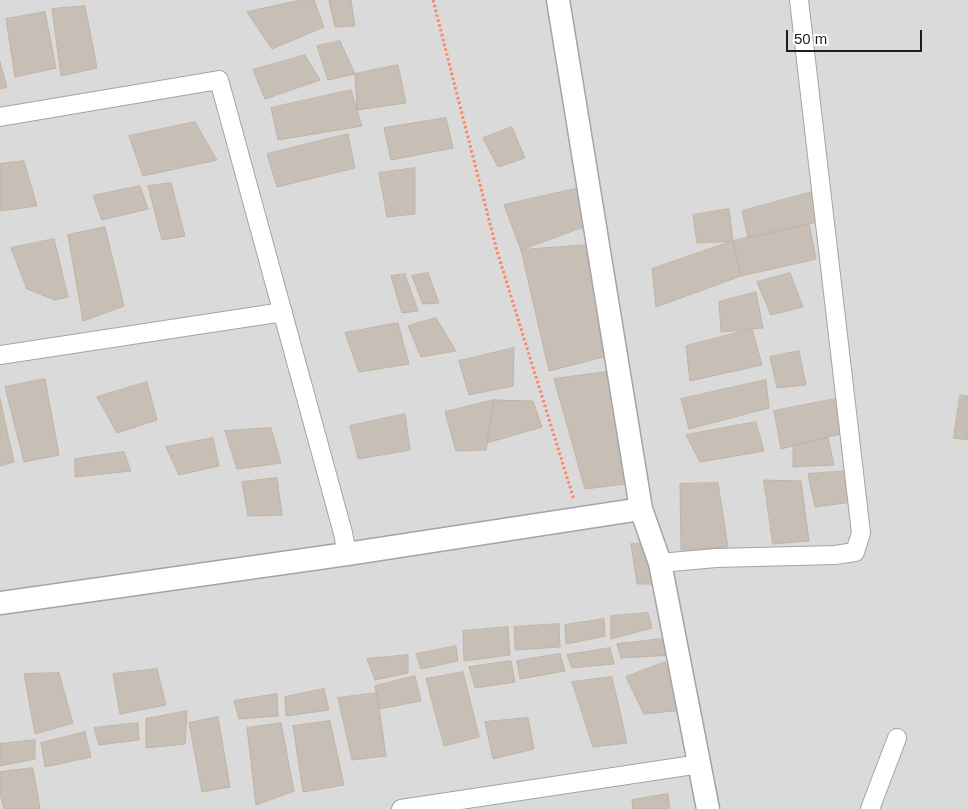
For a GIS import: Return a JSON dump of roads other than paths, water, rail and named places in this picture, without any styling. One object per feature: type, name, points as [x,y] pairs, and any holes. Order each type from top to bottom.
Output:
[{"type":"street","points":[[558,0],[641,508],[660,563],[708,809]]},
{"type":"street","points":[[660,563],[716,558],[835,556],[855,552],[861,533],[799,0]]},
{"type":"street","points":[[0,117],[219,80],[343,533],[347,554]]},
{"type":"street","points":[[0,355],[283,312]]},
{"type":"street","points":[[0,603],[347,554],[641,508]]},
{"type":"street","points":[[870,809],[896,738]]},
{"type":"street","points":[[401,809],[700,764]]}]
